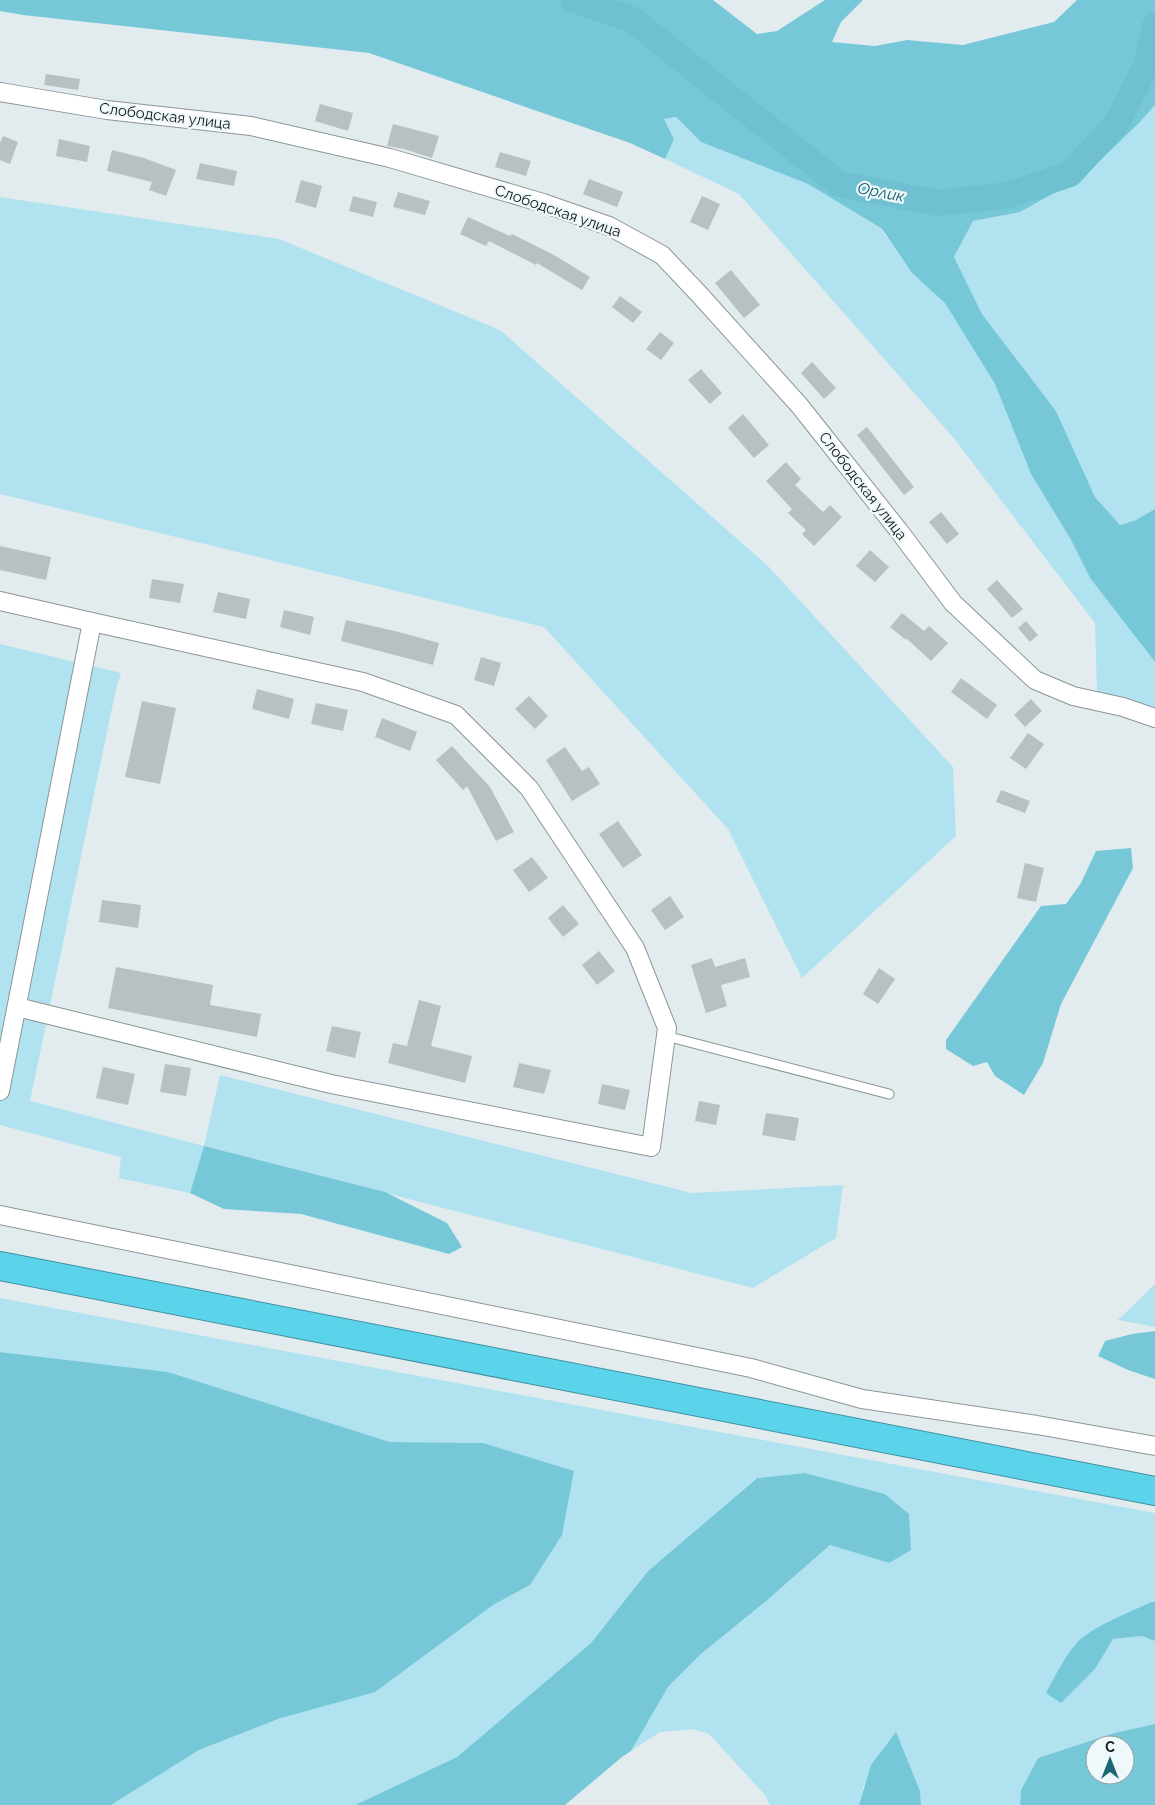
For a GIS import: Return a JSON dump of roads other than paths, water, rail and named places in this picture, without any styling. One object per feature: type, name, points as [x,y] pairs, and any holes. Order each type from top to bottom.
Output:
[{"type":"highway","points":[[0,1266],[1155,1491]]},
{"type":"street","name":"Слободская улица","points":[[0,92],[107,110],[251,126],[390,158],[543,203],[601,223],[662,255],[799,405],[953,602],[1035,680],[1074,696],[1123,707],[1155,718]]},
{"type":"street","points":[[0,601],[363,682],[456,715],[529,788],[635,948],[667,1028],[651,1147],[331,1084],[17,1007]]},
{"type":"street","points":[[0,1091],[92,622]]},
{"type":"street","points":[[0,1215],[751,1368],[862,1399],[1037,1425],[1155,1446]]},
{"type":"lane","points":[[666,1036],[889,1094]]},
{"type":"waterway","name":"Орлик","points":[[574,0],[633,20],[839,184],[938,203],[1009,195],[1070,174],[1117,123],[1146,66],[1155,26]]}]
